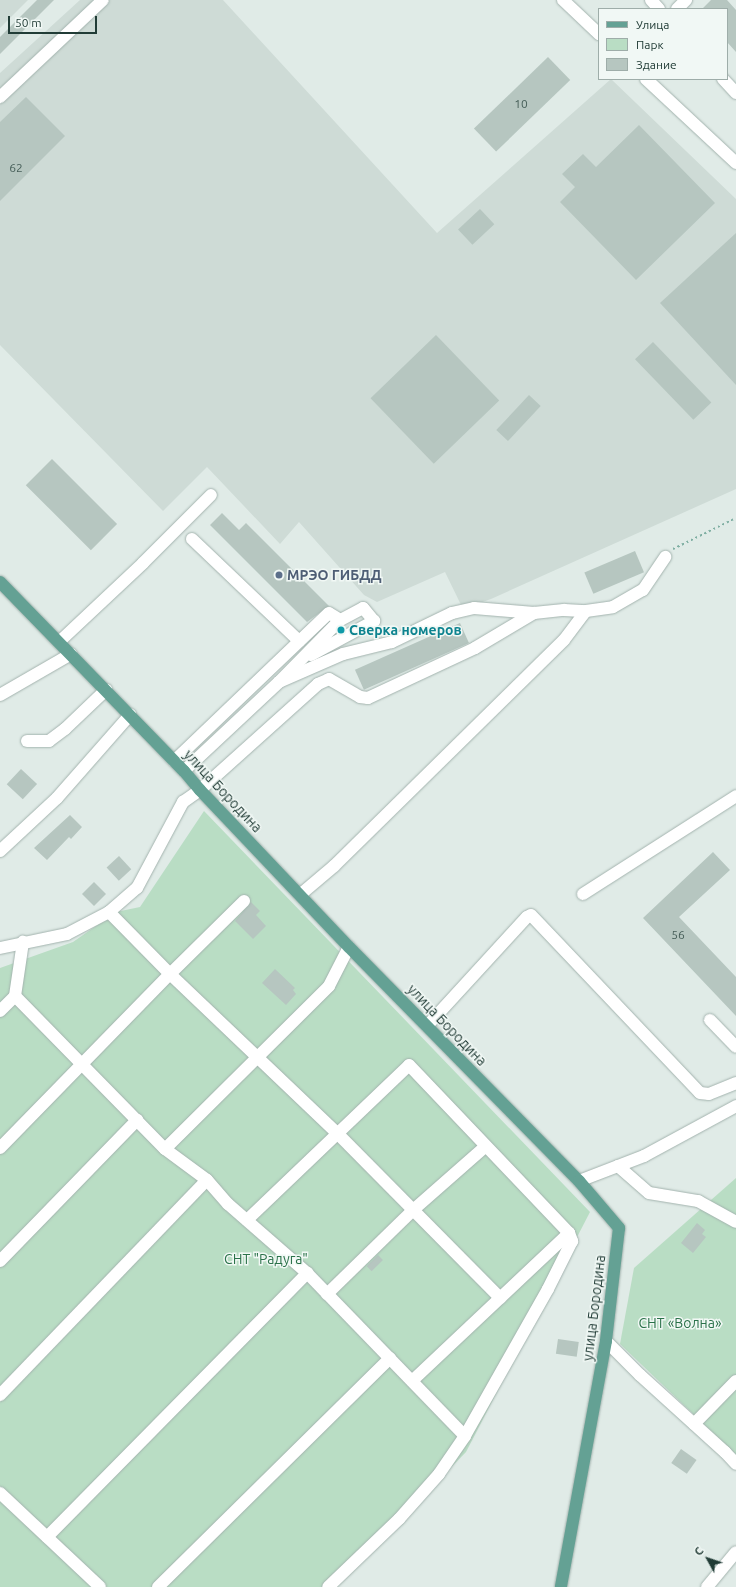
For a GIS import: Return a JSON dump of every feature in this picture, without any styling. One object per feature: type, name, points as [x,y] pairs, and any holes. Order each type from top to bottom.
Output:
[{"type":"main road","name":"улица Бородина","points":[[0,582],[184,771],[200,790],[301,894],[349,947],[579,1181],[619,1228],[606,1341],[561,1587]]},
{"type":"street","points":[[0,98],[103,0]]},
{"type":"street","points":[[563,0],[598,33]]},
{"type":"street","points":[[650,0],[658,8]]},
{"type":"street","points":[[678,8],[686,0]]},
{"type":"street","points":[[647,80],[736,163]]},
{"type":"street","points":[[724,80],[736,93]]},
{"type":"street","points":[[59,642],[143,563],[211,495]]},
{"type":"street","points":[[192,539],[299,641]]},
{"type":"street","points":[[279,682],[343,654],[392,642],[452,613],[474,608],[534,613],[564,610],[586,611],[613,607],[643,590],[665,557]]},
{"type":"street","points":[[184,771],[279,682],[340,620],[363,608],[374,622],[302,659]]},
{"type":"street","points":[[301,894],[334,866],[564,640],[586,611]]},
{"type":"street","points":[[174,761],[329,613],[340,620]]},
{"type":"street","points":[[0,948],[67,934],[109,912],[137,888],[182,802],[200,790],[318,684],[329,679],[360,697],[368,698],[474,648],[534,613]]},
{"type":"street","points":[[0,696],[71,654]]},
{"type":"street","points":[[27,741],[49,741],[65,729],[106,690]]},
{"type":"street","points":[[0,851],[57,798],[130,715]]},
{"type":"street","points":[[583,894],[736,796]]},
{"type":"street","points":[[0,1148],[81,1064],[244,901]]},
{"type":"street","points":[[109,912],[170,974],[337,1133],[412,1211],[500,1298]]},
{"type":"street","points":[[427,1026],[527,917],[531,915],[700,1093],[709,1094],[736,1083]]},
{"type":"street","points":[[0,1011],[15,996],[23,942]]},
{"type":"street","points":[[165,1149],[329,986],[349,947]]},
{"type":"street","points":[[15,996],[165,1149],[207,1180],[247,1220],[307,1273],[465,1436]]},
{"type":"street","points":[[710,1020],[736,1047]]},
{"type":"street","points":[[247,1220],[409,1065],[569,1233],[572,1241],[548,1289],[465,1436],[439,1474],[399,1519],[328,1587]]},
{"type":"street","points":[[579,1181],[644,1156],[736,1106]]},
{"type":"street","points":[[0,1261],[138,1120]]},
{"type":"street","points":[[326,1294],[412,1211],[486,1146]]},
{"type":"street","points":[[618,1166],[649,1192],[698,1201],[736,1222]]},
{"type":"street","points":[[0,1395],[207,1180]]},
{"type":"street","points":[[412,1381],[569,1233]]},
{"type":"street","points":[[47,1537],[307,1273]]},
{"type":"street","points":[[606,1341],[640,1375],[736,1464]]},
{"type":"street","points":[[158,1587],[390,1358]]},
{"type":"street","points":[[694,1424],[736,1381]]},
{"type":"street","points":[[0,1492],[100,1587]]},
{"type":"street","points":[[707,1587],[736,1552]]},
{"type":"path","points":[[665,557],[675,546],[736,518]]},
{"type":"shaded area","points":[[0,0],[28,0],[0,28]]},
{"type":"shaded area","points":[[80,0],[223,0],[437,233],[610,80],[612,80],[736,199],[736,489],[491,599],[463,609],[445,572],[377,602],[364,595],[299,522],[280,544],[207,467],[163,511],[0,345],[0,73]]},
{"type":"green space","name":"СНТ \"Радуга\"","points":[[204,811],[590,1212],[466,1452],[335,1587],[0,1587],[0,968],[73,942],[116,912],[140,907]]},
{"type":"green space","name":"СНТ «Волна»","points":[[736,1178],[736,1455],[620,1344],[634,1268]]},
{"type":"building","points":[[37,0],[54,0],[0,54],[0,37]]},
{"type":"building","points":[[711,0],[727,0],[736,10],[736,52],[728,43],[728,8],[703,8]]},
{"type":"building","points":[[548,57],[570,80],[496,152],[474,129]]},
{"type":"building","points":[[26,97],[65,136],[0,201],[0,122]]},
{"type":"building","points":[[639,125],[715,203],[636,280],[560,202],[575,187],[562,174],[583,154],[596,167]]},
{"type":"building","points":[[480,209],[494,224],[472,245],[458,229]]},
{"type":"building","points":[[736,233],[736,385],[660,303]]},
{"type":"building","points":[[436,335],[499,400],[434,464],[371,398]]},
{"type":"building","points":[[653,342],[711,402],[693,420],[635,359]]},
{"type":"building","points":[[529,395],[541,406],[508,441],[496,430]]},
{"type":"building","points":[[52,459],[117,524],[91,550],[26,485]]},
{"type":"building","name":"МРЭО ГИБДД","points":[[222,513],[239,530],[246,523],[329,606],[307,622],[210,525]]},
{"type":"building","points":[[635,551],[644,572],[593,594],[584,572]]},
{"type":"building","points":[[460,623],[469,643],[364,690],[355,670]]},
{"type":"building","points":[[21,769],[37,784],[23,799],[7,784]]},
{"type":"building","points":[[70,815],[82,827],[71,839],[69,837],[47,860],[34,848]]},
{"type":"building","points":[[713,852],[730,870],[679,917],[736,977],[736,1016],[643,918]]},
{"type":"building","points":[[119,856],[131,869],[119,881],[107,868]]},
{"type":"building","points":[[94,882],[106,894],[94,906],[82,894]]},
{"type":"building","points":[[251,902],[260,911],[256,915],[266,926],[253,939],[235,921]]},
{"type":"building","points":[[275,969],[295,988],[293,990],[296,994],[286,1005],[262,983]]},
{"type":"building","points":[[697,1223],[705,1230],[702,1234],[706,1237],[693,1253],[681,1243]]},
{"type":"building","points":[[378,1255],[383,1260],[372,1271],[367,1266]]},
{"type":"building","points":[[558,1339],[579,1342],[577,1357],[556,1354]]},
{"type":"building","points":[[681,1449],[697,1460],[687,1474],[671,1463]]},
{"type":"place","name":"МРЭО ГИБДД","points":[[279,575]]},
{"type":"place","name":"Сверка номеров","points":[[341,630]]}]
